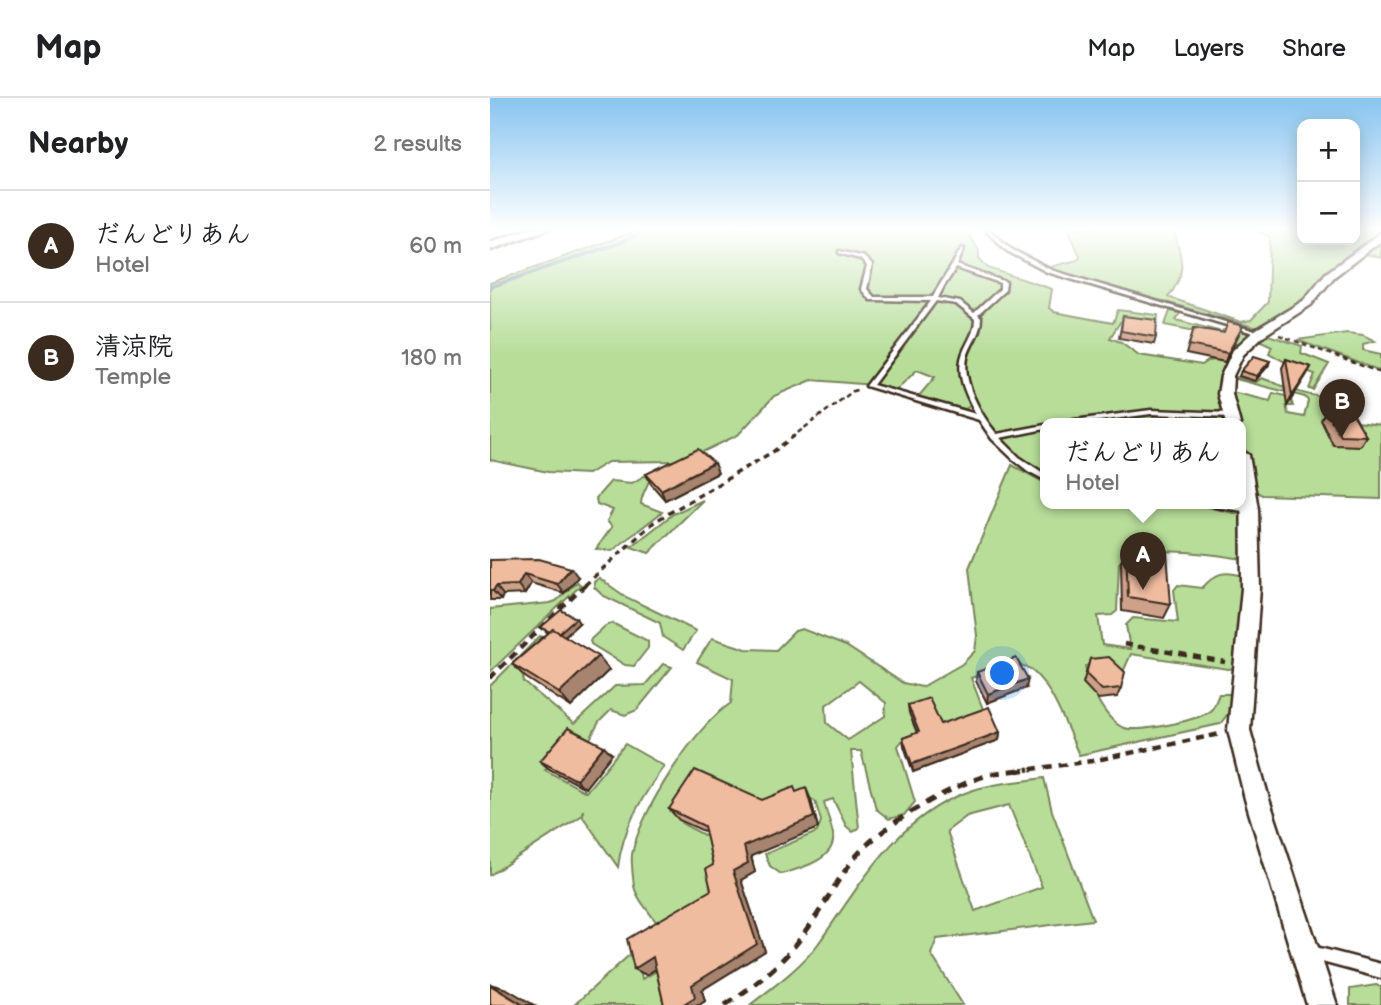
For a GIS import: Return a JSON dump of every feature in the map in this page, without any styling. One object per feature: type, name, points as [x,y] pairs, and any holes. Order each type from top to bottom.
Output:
[{"type":"street","points":[[1232,418],[1225,394],[1227,376],[1237,353],[1262,331],[1307,303],[1336,270]]},
{"type":"street","points":[[1246,485],[1250,509],[1251,588],[1239,730],[1257,799],[1322,1005]]},
{"type":"lane","points":[[869,270],[864,289],[872,299],[935,299],[958,303],[975,315],[979,327],[963,363],[971,394],[981,418],[995,437],[1016,460],[1040,474]]},
{"type":"lane","points":[[952,270],[935,299],[869,386],[981,418]]},
{"type":"lane","points":[[969,270],[1003,282],[1003,289],[975,315]]},
{"type":"lane","points":[[1048,270],[1262,331]]},
{"type":"lane","points":[[1105,418],[1151,412],[1220,418]]},
{"type":"lane","points":[[995,437],[1040,428]]},
{"type":"lane","points":[[1246,508],[1250,509]]},
{"type":"lane","points":[[1303,951],[1381,971]]},
{"type":"path","points":[[1262,331],[1381,373]]},
{"type":"path","points":[[490,678],[626,545],[654,522],[774,451],[853,391],[869,386]]},
{"type":"path","points":[[1124,644],[1244,666]]},
{"type":"path","points":[[725,1005],[766,977],[797,942],[833,886],[858,854],[884,830],[930,802],[988,775],[1092,761],[1239,730]]},
{"type":"green space","points":[[526,270],[995,270],[1052,289],[1049,308],[1054,312],[1113,323],[1118,310],[1158,315],[1157,324],[1134,320],[1131,323],[1120,322],[1110,338],[1121,342],[1139,355],[1202,365],[1217,360],[1210,334],[1165,325],[1170,311],[1180,313],[1176,320],[1222,332],[1235,332],[1238,329],[1250,334],[1235,346],[1225,362],[1228,418],[1040,418],[1040,470],[1006,443],[983,413],[969,381],[967,364],[975,342],[969,338],[961,362],[970,406],[965,409],[918,397],[935,377],[917,370],[895,391],[874,385],[812,380],[774,396],[738,435],[696,455],[673,461],[608,462],[588,474],[548,472],[490,460],[490,283]]},
{"type":"green space","points":[[1054,270],[1181,270],[1175,288],[1168,297],[1241,322],[1251,320],[1268,302],[1269,270],[1330,270],[1302,301],[1257,328]]},
{"type":"green space","points":[[1347,333],[1363,335],[1375,341],[1363,344],[1363,350],[1381,354],[1381,371],[1297,340]]},
{"type":"green space","points":[[1268,335],[1302,346],[1301,353],[1329,364],[1313,390],[1309,389],[1315,374],[1292,366],[1269,353],[1272,346],[1257,339]]},
{"type":"green space","points":[[1233,376],[1255,383],[1262,378],[1314,396],[1336,397],[1346,393],[1357,395],[1357,404],[1350,409],[1357,422],[1381,425],[1381,499],[1262,495],[1254,490],[1246,454],[1246,418],[1238,418],[1232,392],[1270,401],[1273,393],[1290,397],[1293,406],[1286,406],[1288,414],[1304,417],[1308,401],[1305,397],[1232,378]]},
{"type":"green space","points":[[1012,465],[1040,480],[1040,509],[1216,509],[1242,515],[1243,559],[1159,551],[1128,557],[1119,563],[1117,611],[1112,615],[1098,616],[1102,645],[1130,649],[1126,625],[1133,618],[1178,622],[1174,590],[1178,585],[1202,588],[1220,574],[1243,576],[1235,668],[1131,654],[1123,672],[1106,663],[1085,666],[1098,701],[1110,718],[1124,728],[1156,727],[1184,721],[1212,709],[1219,694],[1231,694],[1230,711],[1220,724],[1079,755],[1055,702],[1039,677],[1019,665],[995,669],[971,678],[983,709],[902,741],[898,746],[915,802],[904,815],[889,819],[876,809],[861,751],[851,751],[859,828],[853,832],[846,826],[833,799],[824,802],[833,843],[829,851],[815,862],[781,874],[770,866],[765,854],[817,832],[821,821],[815,801],[803,795],[680,814],[683,824],[723,845],[716,895],[660,927],[641,902],[634,886],[632,854],[646,815],[671,771],[701,731],[731,703],[733,679],[697,662],[712,638],[746,649],[776,650],[795,631],[802,629],[846,646],[903,683],[922,687],[962,664],[975,651],[977,636],[969,568]],"holes":[[[859,681],[886,703],[885,716],[848,740],[827,723],[826,705]]]},
{"type":"green space","points":[[644,476],[650,477],[641,504],[662,512],[612,551],[596,549],[612,527],[607,521],[613,510],[597,504],[596,498],[611,481],[632,483]]},
{"type":"green space","points":[[703,500],[649,553],[631,547],[673,514]]},
{"type":"green space","points":[[599,578],[626,597],[696,631],[683,650],[663,637],[660,623],[602,595],[594,587],[594,582]]},
{"type":"green space","points":[[577,582],[581,585],[490,672],[490,609],[550,603],[556,601]]},
{"type":"green space","points":[[612,623],[648,641],[648,648],[634,666],[625,665],[591,644],[590,640]]},
{"type":"green space","points":[[540,636],[557,645],[523,677],[524,682],[574,724],[615,686],[645,685],[663,664],[672,667],[637,710],[625,715],[611,710],[599,722],[590,739],[577,732],[545,770],[586,792],[625,744],[664,766],[634,814],[624,839],[618,867],[583,817],[583,810],[581,816],[490,875],[490,686]]},
{"type":"green space","points":[[1044,778],[1052,811],[1093,920],[937,939],[931,954],[963,1005],[750,1005],[811,953],[864,878],[899,837],[918,820],[965,793],[994,785]],"holes":[[[1009,805],[1042,887],[975,911],[947,831],[967,816]]]},
{"type":"green space","points":[[636,949],[642,979],[662,968],[672,1005],[574,1005]]},
{"type":"green space","points":[[1376,985],[1381,987],[1381,1005],[1350,1005],[1350,989]]},
{"type":"building","points":[[1123,316],[1157,320],[1156,337],[1121,331]]},
{"type":"building","points":[[1228,322],[1243,326],[1228,353],[1189,345],[1194,328],[1224,333]]},
{"type":"building","points":[[1254,356],[1270,361],[1257,376],[1241,371]]},
{"type":"building","points":[[1286,359],[1311,367],[1292,396]]},
{"type":"building","points":[[1326,411],[1352,412],[1366,436],[1340,435]]},
{"type":"building","points":[[698,449],[714,463],[661,490],[646,474]]},
{"type":"building","points":[[1126,547],[1167,553],[1171,604],[1128,597]]},
{"type":"building","points":[[539,559],[571,568],[557,584],[524,574],[518,585],[496,586],[490,591],[490,560]]},
{"type":"building","points":[[561,610],[576,618],[559,633],[541,627]]},
{"type":"building","points":[[553,629],[598,656],[559,693],[512,664]]},
{"type":"building","points":[[1109,657],[1125,672],[1121,688],[1102,690],[1086,674],[1090,659]]},
{"type":"building","points":[[1016,658],[1028,679],[988,694],[977,672]]},
{"type":"building","points":[[929,698],[941,724],[989,707],[1000,732],[912,764],[903,738],[919,732],[908,705]]},
{"type":"building","points":[[568,728],[604,746],[576,780],[540,761]]},
{"type":"building","points":[[695,770],[762,800],[794,787],[796,792],[806,788],[814,817],[744,846],[748,863],[733,871],[757,944],[692,985],[695,997],[682,1005],[664,1005],[653,957],[634,969],[627,939],[711,890],[706,869],[713,865],[704,826],[669,809]]},
{"type":"building","points":[[490,985],[523,1005],[490,1005]]},
{"type":"waterway","points":[[490,287],[539,270]]},
{"type":"place","name":"清涼院","points":[[1342,437]]},
{"type":"place","name":"だんどりあん","points":[[1143,590]]}]
